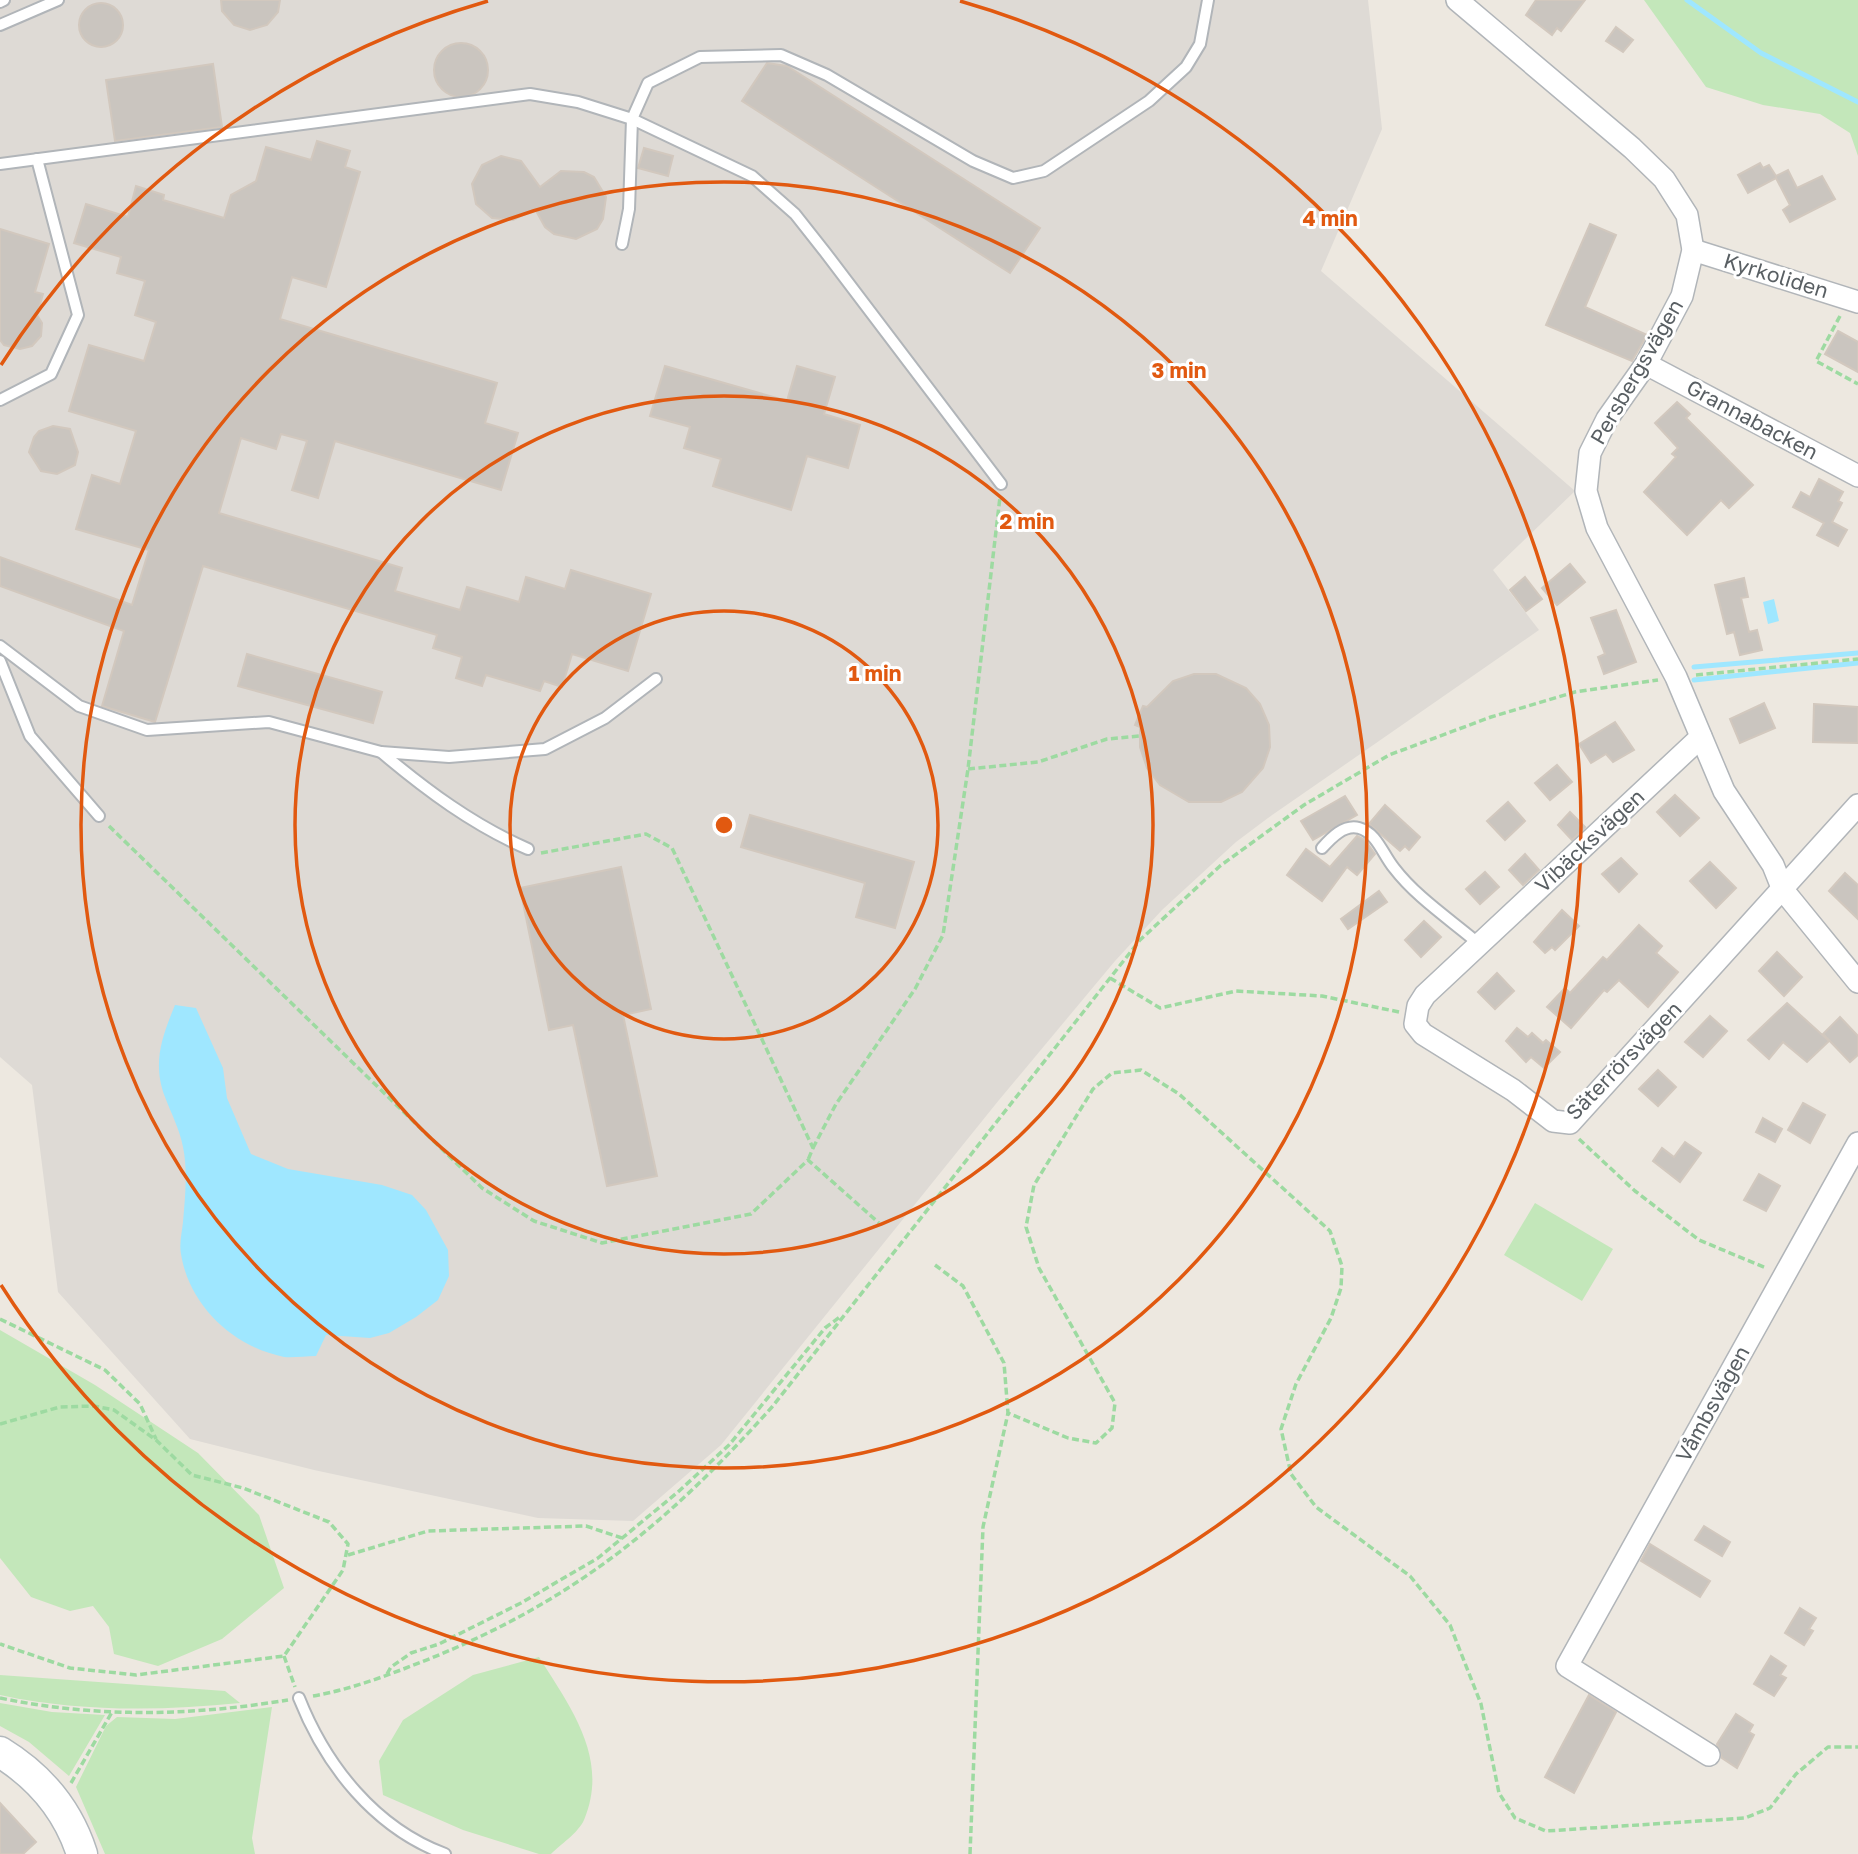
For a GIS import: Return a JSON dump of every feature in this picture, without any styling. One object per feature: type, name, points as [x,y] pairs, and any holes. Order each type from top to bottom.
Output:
[{"type":"street","name":"Persbergsvägen","points":[[1457,0],[1632,148],[1664,179],[1687,215],[1693,250],[1682,296],[1646,364],[1607,419],[1590,453],[1586,491],[1597,528],[1676,677],[1724,790],[1773,866],[1783,890],[1858,982]]},
{"type":"street","name":"Kyrkoliden","points":[[1693,250],[1854,301]]},
{"type":"street","name":"Grannabacken","points":[[1646,364],[1858,476]]},
{"type":"street","name":"Vibäcksvägen","points":[[1415,1016],[1424,995],[1701,737]]},
{"type":"street","name":"Säterrörsvägen","points":[[1415,1016],[1415,1024],[1423,1034],[1513,1090],[1553,1122],[1570,1123],[1858,805]]},
{"type":"street","name":"Våmbsvägen","points":[[1709,1755],[1567,1666],[1858,1143]]},
{"type":"street","points":[[0,1752],[20,1765],[54,1798],[75,1832],[82,1854]]},
{"type":"lane","points":[[0,24],[58,0]]},
{"type":"lane","points":[[622,244],[629,209],[632,119],[648,83],[700,57],[781,55],[827,75],[973,161],[1013,178],[1044,171],[1150,101],[1186,67],[1200,44],[1208,0]]},
{"type":"lane","points":[[0,164],[530,94],[578,102],[632,119],[752,176],[795,214],[1002,484]]},
{"type":"lane","points":[[0,400],[51,374],[78,315],[37,159]]},
{"type":"lane","points":[[0,646],[79,706],[147,730],[269,722],[381,752],[449,757],[545,749],[605,718],[656,679]]},
{"type":"lane","points":[[0,662],[30,736],[99,816]]},
{"type":"lane","points":[[381,752],[427,791],[503,838],[527,849]]},
{"type":"lane","points":[[1322,848],[1345,829],[1358,827],[1381,847],[1396,872],[1479,944]]},
{"type":"lane","points":[[299,1698],[324,1749],[345,1780],[393,1828],[423,1846],[445,1854]]},
{"type":"path","points":[[1854,301],[1815,361],[1858,384]]},
{"type":"path","points":[[99,816],[482,1188],[534,1221],[602,1243],[751,1213],[808,1160],[836,1104],[915,989],[943,935],[968,769],[1002,484]]},
{"type":"path","points":[[0,1698],[59,1710],[150,1714],[244,1707],[299,1698],[386,1676],[527,1615],[633,1543],[730,1454],[772,1407],[1140,940],[1220,866],[1304,805],[1389,755],[1492,717],[1575,692],[1676,677],[1858,659]]},
{"type":"path","points":[[968,769],[1038,762],[1107,739],[1140,736]]},
{"type":"path","points":[[527,849],[542,853],[646,834],[672,848],[813,1148]]},
{"type":"path","points":[[1110,978],[1160,1008],[1236,991],[1322,996],[1415,1016]]},
{"type":"path","points":[[1008,1413],[1068,1438],[1096,1443],[1112,1428],[1115,1404],[1039,1268],[1026,1227],[1034,1185],[1093,1089],[1112,1073],[1141,1070],[1179,1094],[1330,1231],[1342,1266],[1341,1288],[1331,1318],[1296,1384],[1281,1429],[1291,1474],[1316,1507],[1410,1576],[1450,1625],[1481,1704],[1499,1793],[1515,1818],[1546,1831],[1745,1818],[1770,1808],[1796,1774],[1828,1747],[1858,1747]]},
{"type":"path","points":[[1563,1124],[1635,1191],[1699,1240],[1784,1276]]},
{"type":"path","points":[[808,1160],[878,1223]]},
{"type":"path","points":[[935,1265],[964,1286],[1004,1363],[1008,1413],[984,1527],[970,1854]]},
{"type":"path","points":[[386,1676],[391,1667],[411,1653],[439,1644],[522,1603],[598,1558],[729,1445],[825,1328],[846,1313]]},
{"type":"path","points":[[0,1319],[106,1370],[139,1404],[156,1440]]},
{"type":"path","points":[[0,1424],[40,1411],[93,1406],[114,1410],[156,1440],[192,1475],[243,1488],[329,1521],[348,1544],[343,1570],[284,1656],[136,1675],[70,1668],[0,1644]]},
{"type":"path","points":[[348,1555],[428,1531],[586,1526],[622,1538]]},
{"type":"path","points":[[284,1656],[299,1698]]},
{"type":"path","points":[[69,1786],[112,1712]]},
{"type":"shaded area","points":[[0,0],[1368,0],[1382,129],[1321,271],[1575,491],[1493,570],[1539,630],[1268,818],[1236,842],[1162,910],[1115,961],[999,1100],[721,1445],[633,1521],[538,1518],[314,1470],[190,1439],[58,1292],[32,1085],[0,1057]]},
{"type":"green space","points":[[1644,0],[1858,0],[1858,156],[1850,133],[1820,114],[1763,105],[1706,87]]},
{"type":"green space","points":[[1535,1203],[1613,1249],[1582,1301],[1504,1255]]},
{"type":"green space","points":[[0,1330],[95,1385],[198,1453],[259,1515],[284,1588],[222,1639],[158,1666],[114,1654],[109,1627],[93,1606],[70,1611],[31,1597],[0,1558]]},
{"type":"green space","points":[[539,1657],[574,1714],[583,1734],[592,1775],[591,1797],[584,1820],[551,1854],[539,1854],[463,1830],[383,1795],[379,1761],[403,1720],[473,1675]]},
{"type":"green space","points":[[0,1675],[225,1691],[240,1703],[180,1708],[60,1705],[0,1695]]},
{"type":"green space","points":[[0,1703],[52,1712],[105,1715],[69,1776],[29,1742],[0,1726]]},
{"type":"green space","points":[[272,1707],[252,1838],[255,1854],[105,1854],[76,1787],[106,1726],[117,1717],[175,1719]]},
{"type":"water","points":[[1774,599],[1779,621],[1768,624],[1763,602]]},
{"type":"water","points":[[175,1005],[196,1008],[223,1068],[227,1098],[251,1154],[288,1169],[382,1185],[412,1195],[426,1210],[448,1250],[449,1276],[438,1300],[389,1333],[370,1338],[326,1335],[316,1356],[284,1357],[265,1352],[248,1344],[216,1321],[193,1290],[180,1250],[186,1184],[185,1156],[159,1073],[160,1050]]},
{"type":"building","points":[[221,0],[280,0],[278,12],[267,25],[250,30],[234,25],[222,11]]},
{"type":"building","points":[[1536,0],[1585,0],[1561,31],[1557,28],[1552,35],[1526,15]]},
{"type":"building","points":[[101,3],[116,10],[123,25],[116,40],[101,47],[86,40],[79,25],[86,10]]},
{"type":"building","points":[[1616,27],[1633,40],[1623,52],[1606,41]]},
{"type":"building","points":[[461,43],[480,51],[488,70],[480,89],[461,97],[442,89],[434,70],[442,51]]},
{"type":"building","points":[[767,63],[787,66],[1040,228],[1010,273],[742,101]]},
{"type":"building","points":[[213,64],[222,127],[115,141],[106,80]]},
{"type":"building","points":[[317,141],[350,151],[345,167],[360,172],[326,287],[292,277],[280,319],[497,383],[485,423],[518,433],[501,490],[335,441],[318,498],[292,490],[307,441],[281,434],[276,449],[241,438],[219,513],[402,568],[395,591],[460,610],[467,587],[519,602],[526,577],[565,589],[571,570],[651,594],[628,671],[572,654],[562,687],[544,681],[540,691],[486,675],[482,686],[456,678],[462,657],[433,648],[437,635],[203,566],[155,722],[102,706],[124,631],[0,586],[0,557],[132,605],[149,550],[76,529],[92,475],[120,484],[136,431],[69,411],[89,345],[144,361],[156,322],[135,315],[145,281],[117,273],[121,257],[74,243],[86,204],[128,217],[136,186],[164,195],[163,200],[224,218],[231,195],[256,181],[266,147],[311,160]]},
{"type":"building","points":[[644,148],[673,156],[668,176],[638,168]]},
{"type":"building","points":[[501,156],[521,161],[540,187],[561,171],[584,172],[594,177],[606,197],[603,219],[597,229],[576,239],[554,234],[545,227],[535,209],[513,220],[492,218],[476,204],[472,184],[482,165]]},
{"type":"building","points":[[1760,163],[1763,168],[1769,165],[1776,176],[1788,170],[1797,188],[1822,176],[1835,199],[1790,222],[1783,210],[1790,205],[1776,178],[1748,193],[1738,175]]},
{"type":"building","points":[[1590,224],[1616,235],[1585,307],[1647,335],[1632,361],[1546,325]]},
{"type":"building","points":[[0,229],[49,244],[35,292],[43,294],[37,315],[42,323],[41,336],[32,346],[20,349],[4,345],[0,340]]},
{"type":"building","points":[[1838,331],[1858,342],[1858,372],[1825,354]]},
{"type":"building","points":[[665,366],[787,401],[797,366],[835,377],[824,414],[860,425],[848,468],[807,456],[791,510],[713,486],[721,459],[684,448],[690,427],[650,416]]},
{"type":"building","points":[[1677,402],[1690,414],[1686,418],[1753,485],[1729,508],[1721,500],[1687,535],[1644,492],[1676,457],[1672,454],[1678,448],[1655,423]]},
{"type":"building","points":[[53,426],[70,429],[78,452],[75,465],[57,474],[41,471],[29,452],[39,431]]},
{"type":"building","points":[[1819,479],[1843,492],[1838,501],[1842,503],[1832,522],[1847,530],[1838,546],[1817,535],[1824,523],[1793,507],[1801,492],[1810,497]]},
{"type":"building","points":[[1570,564],[1585,582],[1557,605],[1542,588]]},
{"type":"building","points":[[1525,577],[1542,599],[1526,611],[1510,590]]},
{"type":"building","points":[[1744,578],[1748,597],[1741,598],[1749,632],[1757,630],[1762,650],[1740,655],[1734,632],[1727,634],[1715,585]]},
{"type":"building","points":[[1616,610],[1636,662],[1604,674],[1598,657],[1605,654],[1591,618]]},
{"type":"building","points":[[247,654],[382,692],[373,723],[238,686]]},
{"type":"building","points":[[1194,674],[1216,674],[1246,688],[1260,704],[1269,725],[1270,747],[1263,768],[1242,792],[1221,802],[1189,802],[1160,785],[1147,768],[1140,747],[1140,727],[1135,725],[1143,706],[1147,707],[1173,681]]},
{"type":"building","points":[[1764,703],[1775,728],[1740,743],[1730,719]]},
{"type":"building","points":[[1814,704],[1858,707],[1858,743],[1813,742]]},
{"type":"building","points":[[1615,722],[1634,750],[1613,762],[1606,754],[1591,763],[1579,744]]},
{"type":"building","points":[[1557,765],[1572,782],[1550,800],[1535,783]]},
{"type":"building","points":[[1675,795],[1699,818],[1680,836],[1657,812]]},
{"type":"building","points":[[1345,796],[1357,815],[1313,840],[1301,821]]},
{"type":"building","points":[[1508,802],[1525,821],[1505,840],[1487,821]]},
{"type":"building","points":[[1385,805],[1420,837],[1409,850],[1405,846],[1400,851],[1369,824]]},
{"type":"building","points":[[1570,812],[1585,827],[1572,840],[1558,825]]},
{"type":"building","points":[[750,815],[914,862],[895,928],[856,917],[865,883],[741,847]]},
{"type":"building","points":[[1357,836],[1365,840],[1375,854],[1357,875],[1347,867],[1322,901],[1287,875],[1306,849],[1330,867]]},
{"type":"building","points":[[1525,854],[1539,870],[1523,885],[1509,870]]},
{"type":"building","points":[[1621,858],[1637,874],[1619,892],[1602,874]]},
{"type":"building","points":[[1710,862],[1736,888],[1716,908],[1690,881]]},
{"type":"building","points":[[621,867],[651,1009],[623,1015],[657,1176],[607,1186],[573,1025],[549,1030],[520,888]]},
{"type":"building","points":[[1485,872],[1499,887],[1480,904],[1466,889]]},
{"type":"building","points":[[1845,873],[1858,885],[1858,919],[1829,891]]},
{"type":"building","points":[[1379,891],[1387,902],[1348,929],[1341,919]]},
{"type":"building","points":[[1562,910],[1579,926],[1555,950],[1552,947],[1545,953],[1534,942]]},
{"type":"building","points":[[1424,921],[1441,937],[1421,957],[1405,940]]},
{"type":"building","points":[[1639,925],[1662,946],[1656,953],[1678,972],[1648,1007],[1619,980],[1607,992],[1604,990],[1571,1028],[1547,1007],[1565,988],[1570,993],[1603,957],[1607,960]]},
{"type":"building","points":[[1777,952],[1802,977],[1784,996],[1759,971]]},
{"type":"building","points":[[1497,973],[1514,991],[1495,1009],[1478,992]]},
{"type":"building","points":[[1787,1003],[1829,1041],[1807,1062],[1783,1042],[1769,1059],[1748,1040]]},
{"type":"building","points":[[1710,1016],[1727,1031],[1703,1057],[1685,1042]]},
{"type":"building","points":[[1840,1017],[1858,1036],[1858,1055],[1850,1062],[1823,1034]]},
{"type":"building","points":[[1517,1028],[1528,1037],[1532,1033],[1543,1043],[1546,1040],[1560,1052],[1544,1068],[1531,1057],[1526,1062],[1506,1041]]},
{"type":"building","points":[[1658,1070],[1676,1087],[1658,1106],[1639,1089]]},
{"type":"building","points":[[1803,1103],[1825,1115],[1810,1143],[1788,1130]]},
{"type":"building","points":[[1763,1118],[1782,1129],[1775,1142],[1756,1132]]},
{"type":"building","points":[[1685,1142],[1701,1153],[1680,1182],[1653,1161],[1662,1148],[1674,1157]]},
{"type":"building","points":[[1759,1174],[1780,1186],[1766,1211],[1744,1200]]},
{"type":"building","points":[[1704,1526],[1730,1542],[1722,1556],[1695,1540]]},
{"type":"building","points":[[1650,1544],[1710,1581],[1700,1597],[1641,1561]]},
{"type":"building","points":[[1800,1608],[1816,1618],[1809,1629],[1813,1631],[1804,1645],[1785,1633]]},
{"type":"building","points":[[1771,1656],[1786,1666],[1780,1675],[1786,1678],[1774,1696],[1754,1684]]},
{"type":"building","points":[[1589,1695],[1616,1712],[1574,1793],[1545,1777]]},
{"type":"building","points":[[1736,1714],[1753,1725],[1749,1732],[1754,1735],[1737,1768],[1722,1758],[1717,1744]]},
{"type":"building","points":[[0,1803],[36,1842],[23,1854],[0,1854]]},
{"type":"waterway","points":[[1687,0],[1761,53],[1858,102]]},
{"type":"waterway","points":[[1694,667],[1858,653]]},
{"type":"waterway","points":[[1694,680],[1858,663]]}]
